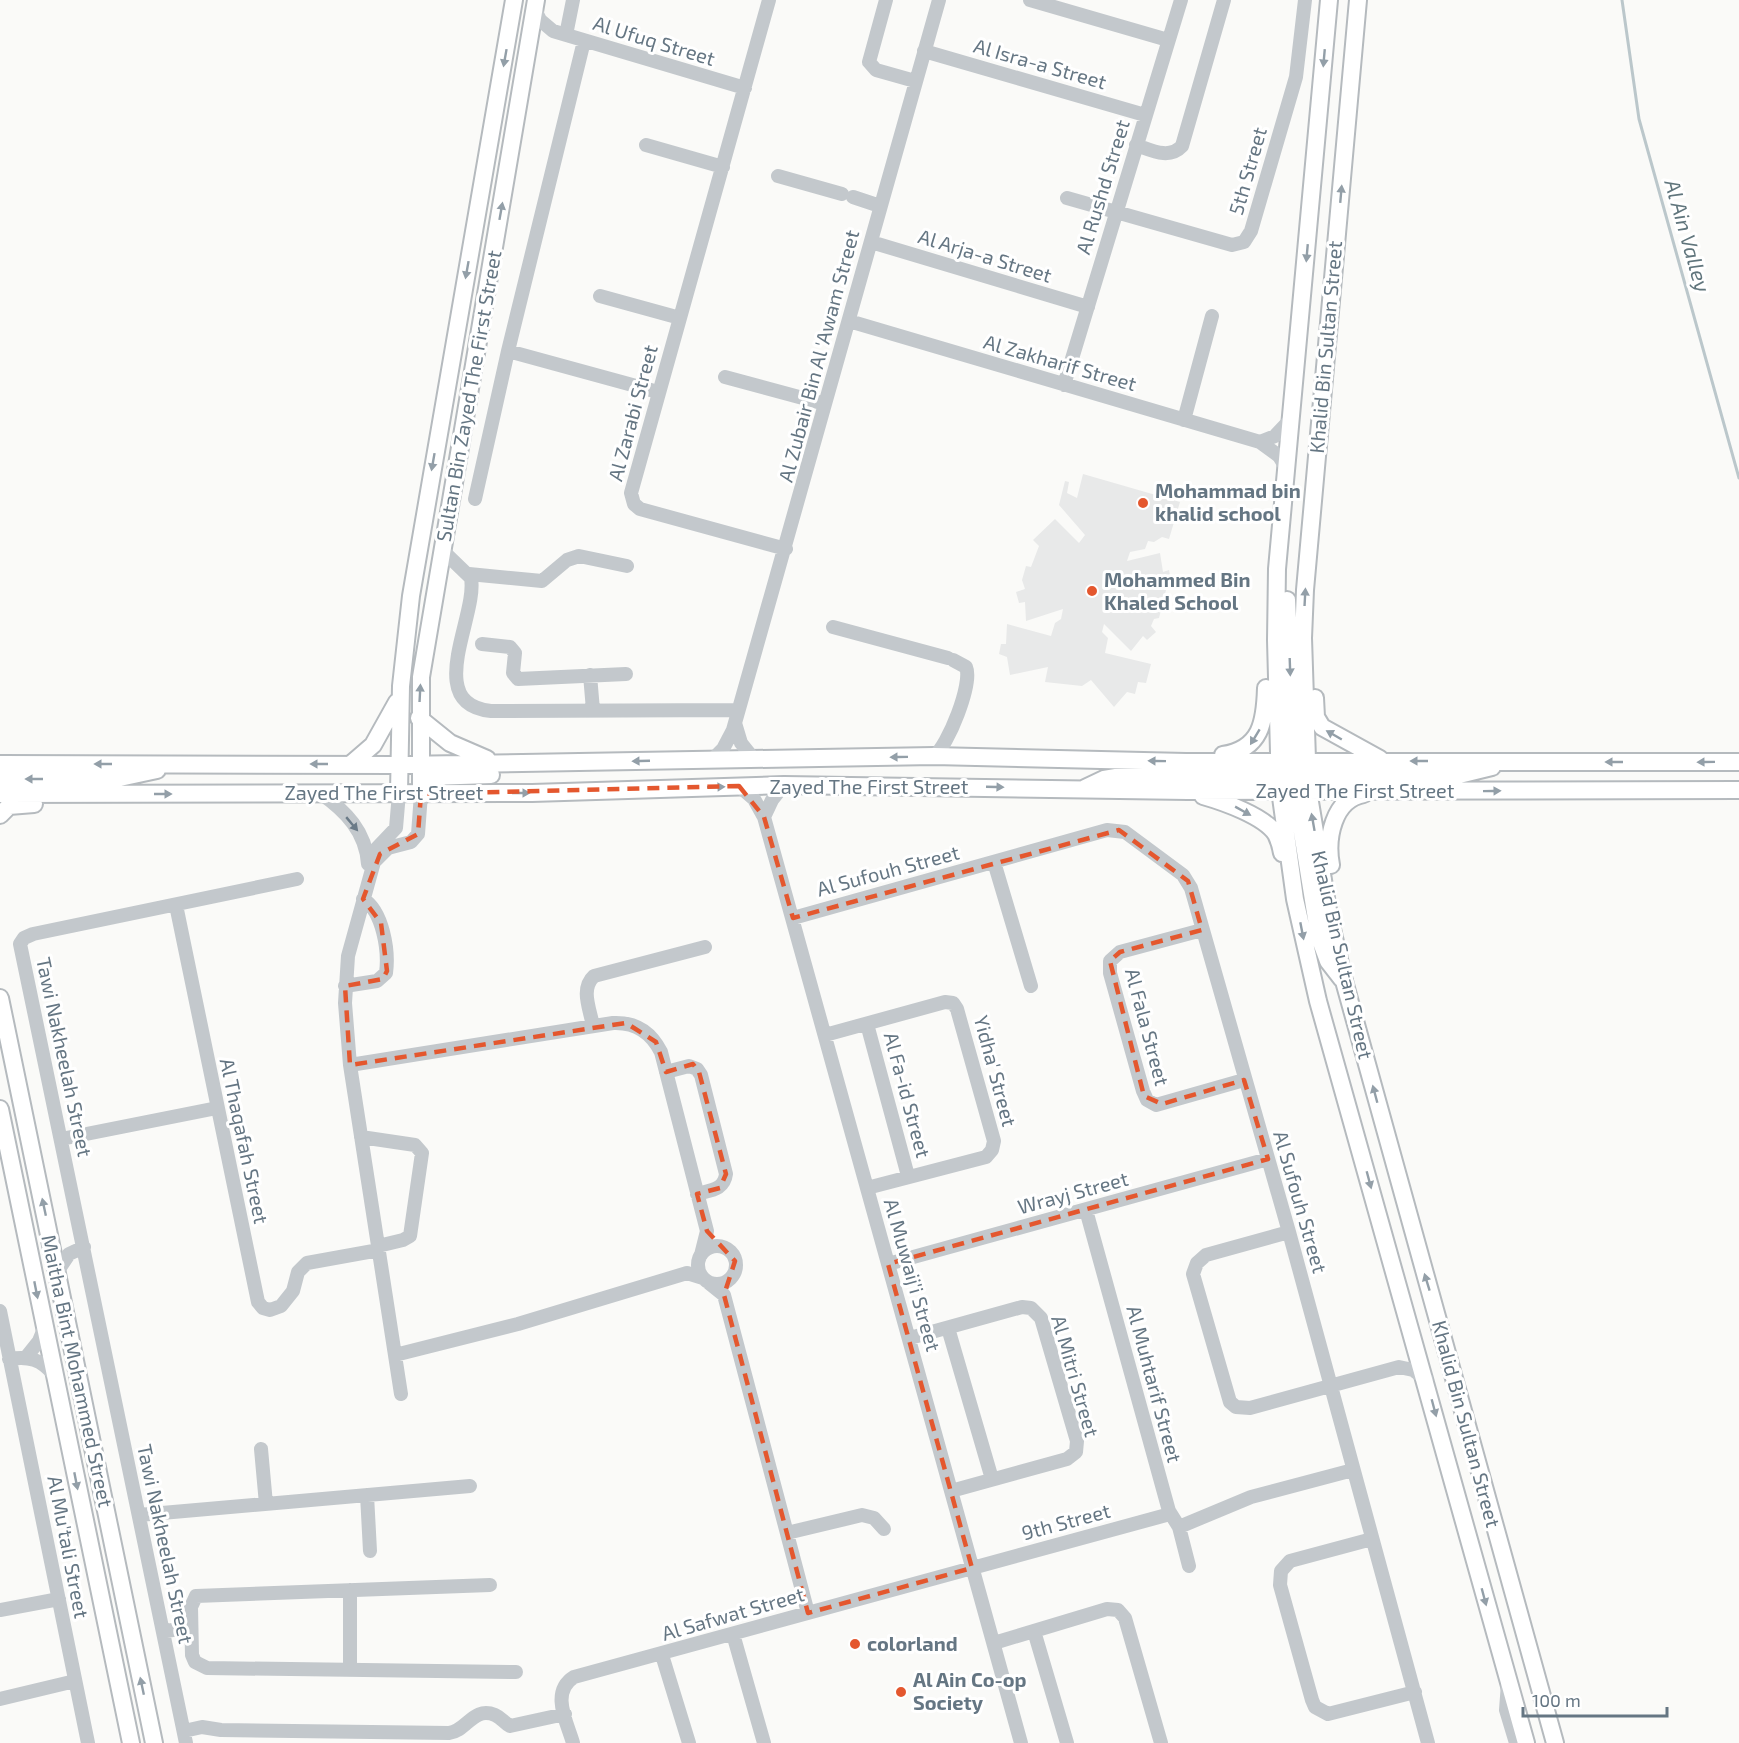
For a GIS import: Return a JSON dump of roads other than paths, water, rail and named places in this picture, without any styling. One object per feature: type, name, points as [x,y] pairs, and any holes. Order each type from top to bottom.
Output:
[{"type":"main road","name":"Sultan Bin Zayed The First Street","points":[[399,779],[401,686],[416,560],[514,0]]},
{"type":"main road","name":"Khalid Bin Sultan Street","points":[[1329,0],[1277,569],[1276,640],[1294,776],[1344,981],[1555,1743]]},
{"type":"main road","name":"Khalid Bin Sultan Street","points":[[1358,0],[1314,479],[1294,776],[1295,899],[1318,1001],[1426,1379],[1526,1743]]},
{"type":"main road","name":"Sultan Bin Zayed The First Street","points":[[422,794],[419,718],[421,677],[536,5]]},
{"type":"main road","points":[[500,82],[502,118],[494,165],[498,171],[507,174]]},
{"type":"main road","points":[[1277,569],[1288,604],[1294,776],[1319,937],[1328,961],[1344,981]]},
{"type":"main road","points":[[1303,638],[1313,667],[1318,723],[1355,747],[1386,762]]},
{"type":"main road","points":[[1186,762],[1236,753],[1251,744],[1264,717],[1266,676],[1276,640]]},
{"type":"main road","points":[[351,764],[370,750],[379,738],[392,713],[401,686]]},
{"type":"main road","points":[[419,718],[450,743],[502,764]]},
{"type":"main road","name":"Zayed The First Street","points":[[420,763],[502,764],[934,756],[1186,762],[1294,776],[1382,791],[1739,789]]},
{"type":"main road","points":[[1083,790],[1104,778],[1116,777],[1459,775],[1483,770],[1506,761]]},
{"type":"main road","points":[[422,794],[423,784],[429,777],[574,773],[604,762]]},
{"type":"main road","name":"Zayed The First Street","points":[[0,764],[351,764],[399,779],[422,794],[784,785],[1188,791],[1386,762],[1739,762]]},
{"type":"main road","points":[[222,794],[259,784],[399,779],[409,776],[420,763]]},
{"type":"main road","points":[[0,780],[115,779],[146,774],[175,764]]},
{"type":"main road","name":"Zayed The First Street","points":[[0,794],[320,794],[399,779]]},
{"type":"main road","points":[[1188,791],[1232,806],[1271,828],[1278,838],[1295,899]]},
{"type":"main road","points":[[1329,916],[1335,890],[1328,845],[1338,814],[1351,797],[1382,791]]},
{"type":"main road","points":[[0,815],[9,806],[37,804],[61,794]]},
{"type":"main road","name":"Maitha Bint Mohammed Street","points":[[0,998],[154,1743]]},
{"type":"main road","name":"Maitha Bint Mohammed Street","points":[[0,1110],[131,1743]]},
{"type":"main road","points":[[1477,1570],[1486,1566],[1497,1572],[1513,1624],[1529,1649]]},
{"type":"street","points":[[559,33],[573,0]]},
{"type":"street","name":"Al Zarabi Street","points":[[769,0],[631,489],[634,504],[640,509],[786,549]]},
{"type":"street","points":[[886,0],[869,62],[876,70],[915,81]]},
{"type":"street","name":"Al Zubair Bin Al 'Awam Street","points":[[713,759],[727,743],[786,549],[939,0]]},
{"type":"street","points":[[1030,0],[1168,40]]},
{"type":"street","name":"Al Rushd Street","points":[[1064,385],[1181,0]]},
{"type":"street","points":[[1136,145],[1166,154],[1182,146],[1224,0]]},
{"type":"street","name":"5th Street","points":[[1067,198],[1232,245],[1244,242],[1251,231],[1296,77],[1305,0]]},
{"type":"street","points":[[536,5],[540,20],[559,33]]},
{"type":"street","points":[[529,47],[539,37],[559,33]]},
{"type":"street","name":"Al Ufuq Street","points":[[559,33],[745,88]]},
{"type":"street","points":[[475,499],[508,351],[584,41]]},
{"type":"street","name":"Al Isra-a Street","points":[[924,51],[1145,115]]},
{"type":"street","points":[[646,145],[723,167]]},
{"type":"street","points":[[778,176],[880,206]]},
{"type":"street","name":"Al Arja-a Street","points":[[871,242],[1088,307]]},
{"type":"street","points":[[600,296],[680,318]]},
{"type":"street","points":[[1184,420],[1212,316]]},
{"type":"street","name":"Al Zakharif Street","points":[[849,321],[1260,442],[1280,456],[1287,470]]},
{"type":"street","points":[[508,351],[658,392]]},
{"type":"street","points":[[725,377],[825,404]]},
{"type":"street","points":[[1260,442],[1282,431],[1291,417]]},
{"type":"street","points":[[442,550],[466,572],[472,582],[455,677],[460,694],[466,701],[482,710],[491,711],[593,710],[736,716],[741,742],[753,758]]},
{"type":"street","points":[[436,587],[445,578],[466,572],[542,581],[567,560],[579,556],[627,566]]},
{"type":"street","points":[[833,627],[956,662],[968,678],[951,732],[943,748],[934,756]]},
{"type":"street","points":[[482,644],[510,647],[515,653],[513,673],[518,679],[626,674]]},
{"type":"street","points":[[590,675],[593,710]]},
{"type":"street","points":[[951,732],[954,745],[967,757]]},
{"type":"street","points":[[363,899],[368,864],[374,851],[396,828],[399,779]]},
{"type":"street","points":[[764,817],[772,800],[784,785]]},
{"type":"street","name":"Al Muwaij'i Street","points":[[739,786],[754,799],[764,817],[1021,1743]]},
{"type":"street","points":[[320,794],[337,807],[363,837],[368,864]]},
{"type":"street","points":[[401,1394],[350,1065],[345,1027],[345,986],[348,956],[374,862],[388,848],[411,842],[418,834],[422,794]]},
{"type":"street","name":"Al Sufouh Street","points":[[793,918],[1107,830],[1125,832],[1188,881],[1244,1080],[1269,1159],[1428,1743]]},
{"type":"street","points":[[994,862],[1030,987]]},
{"type":"street","name":"Tawi Nakheelah Street","points":[[185,1738],[139,1515],[79,1249],[61,1139],[20,947],[22,941],[33,934],[297,879]]},
{"type":"street","points":[[345,986],[377,981],[386,973],[380,917],[363,899]]},
{"type":"street","name":"Al Thaqafah Street","points":[[176,905],[260,1305],[270,1310],[281,1306],[293,1291],[301,1268],[311,1262],[378,1248]]},
{"type":"street","name":"Al Fala Street","points":[[1202,930],[1120,952],[1110,960],[1110,974],[1147,1100],[1162,1104],[1244,1080]]},
{"type":"street","points":[[593,1026],[586,993],[588,983],[594,976],[705,947]]},
{"type":"street","name":"Yidha' Street","points":[[825,1035],[945,1002],[953,1003],[957,1009],[994,1141],[992,1150],[986,1157],[867,1188]]},
{"type":"street","points":[[350,1065],[593,1026],[626,1023],[637,1027],[656,1042],[698,1194],[707,1231],[698,1269],[706,1280],[724,1295]]},
{"type":"street","name":"Al Fa-id Street","points":[[867,1024],[908,1176]]},
{"type":"street","points":[[666,1072],[689,1066],[695,1068],[701,1075],[726,1174],[724,1183],[718,1188],[698,1194]]},
{"type":"street","points":[[61,1139],[217,1108]]},
{"type":"street","points":[[361,1137],[416,1145],[422,1153],[410,1236],[378,1248]]},
{"type":"street","name":"Wrayj Street","points":[[888,1264],[1269,1159]]},
{"type":"street","name":"Al Muhtarif Street","points":[[1086,1210],[1170,1514],[1179,1527],[1189,1566]]},
{"type":"street","points":[[707,1231],[735,1261],[724,1295],[808,1613]]},
{"type":"street","points":[[1289,1232],[1206,1255],[1197,1263],[1193,1274],[1227,1395],[1236,1407],[1250,1408],[1398,1367],[1410,1356],[1414,1338]]},
{"type":"street","points":[[50,1237],[61,1246],[79,1249]]},
{"type":"street","points":[[687,1274],[700,1257],[711,1248],[723,1248]]},
{"type":"street","points":[[57,1272],[64,1260],[79,1249]]},
{"type":"street","points":[[395,1355],[518,1324],[687,1274],[721,1284],[730,1278]]},
{"type":"street","name":"Al Mitri Street","points":[[910,1338],[1022,1307],[1035,1310],[1041,1318],[1077,1441],[1076,1452],[1067,1460],[951,1491]]},
{"type":"street","name":"Al Mu'tali Street","points":[[0,1311],[88,1743]]},
{"type":"street","points":[[948,1328],[992,1479]]},
{"type":"street","points":[[27,1356],[39,1341],[44,1329]]},
{"type":"street","points":[[9,1359],[27,1356],[39,1362],[54,1375]]},
{"type":"street","points":[[1398,1367],[1413,1370],[1426,1379]]},
{"type":"street","points":[[261,1449],[266,1504]]},
{"type":"street","points":[[1179,1527],[1251,1497],[1353,1470]]},
{"type":"street","points":[[139,1515],[470,1486]]},
{"type":"street","points":[[367,1495],[370,1551]]},
{"type":"street","name":"9th Street","points":[[972,1568],[1170,1514]]},
{"type":"street","points":[[787,1533],[862,1515],[874,1518],[884,1529]]},
{"type":"street","points":[[1372,1539],[1290,1561],[1281,1571],[1280,1585],[1312,1700],[1315,1707],[1328,1714],[1415,1692]]},
{"type":"street","name":"Al Safwat Street","points":[[573,1743],[557,1712],[562,1690],[574,1677],[662,1655],[972,1568]]},
{"type":"street","points":[[490,1585],[196,1596],[192,1601],[192,1655],[200,1666],[516,1672]]},
{"type":"street","points":[[350,1590],[350,1670]]},
{"type":"street","points":[[0,1610],[59,1599]]},
{"type":"street","points":[[994,1643],[1107,1609],[1122,1613],[1161,1743]]},
{"type":"street","points":[[165,1635],[191,1631]]},
{"type":"street","points":[[1034,1631],[1067,1743]]},
{"type":"street","points":[[733,1634],[764,1743]]},
{"type":"street","points":[[662,1655],[688,1743]]},
{"type":"street","points":[[0,1699],[75,1681]]},
{"type":"street","points":[[1508,1681],[1506,1710],[1515,1743]]},
{"type":"street","points":[[185,1738],[220,1730],[252,1737],[370,1737],[453,1732],[472,1717],[483,1713],[494,1715],[508,1724],[557,1712]]},
{"type":"waterway","name":"Al Ain Valley","points":[[1622,0],[1639,119],[1739,478]]},
{"type":"place","name":"Mohammad bin khalid school","points":[[1143,503]]},
{"type":"place","name":"Mohammed Bin Khaled School","points":[[1092,591]]},
{"type":"place","name":"colorland","points":[[855,1644]]},
{"type":"place","name":"Al Ain Co-op Society","points":[[901,1692]]}]
